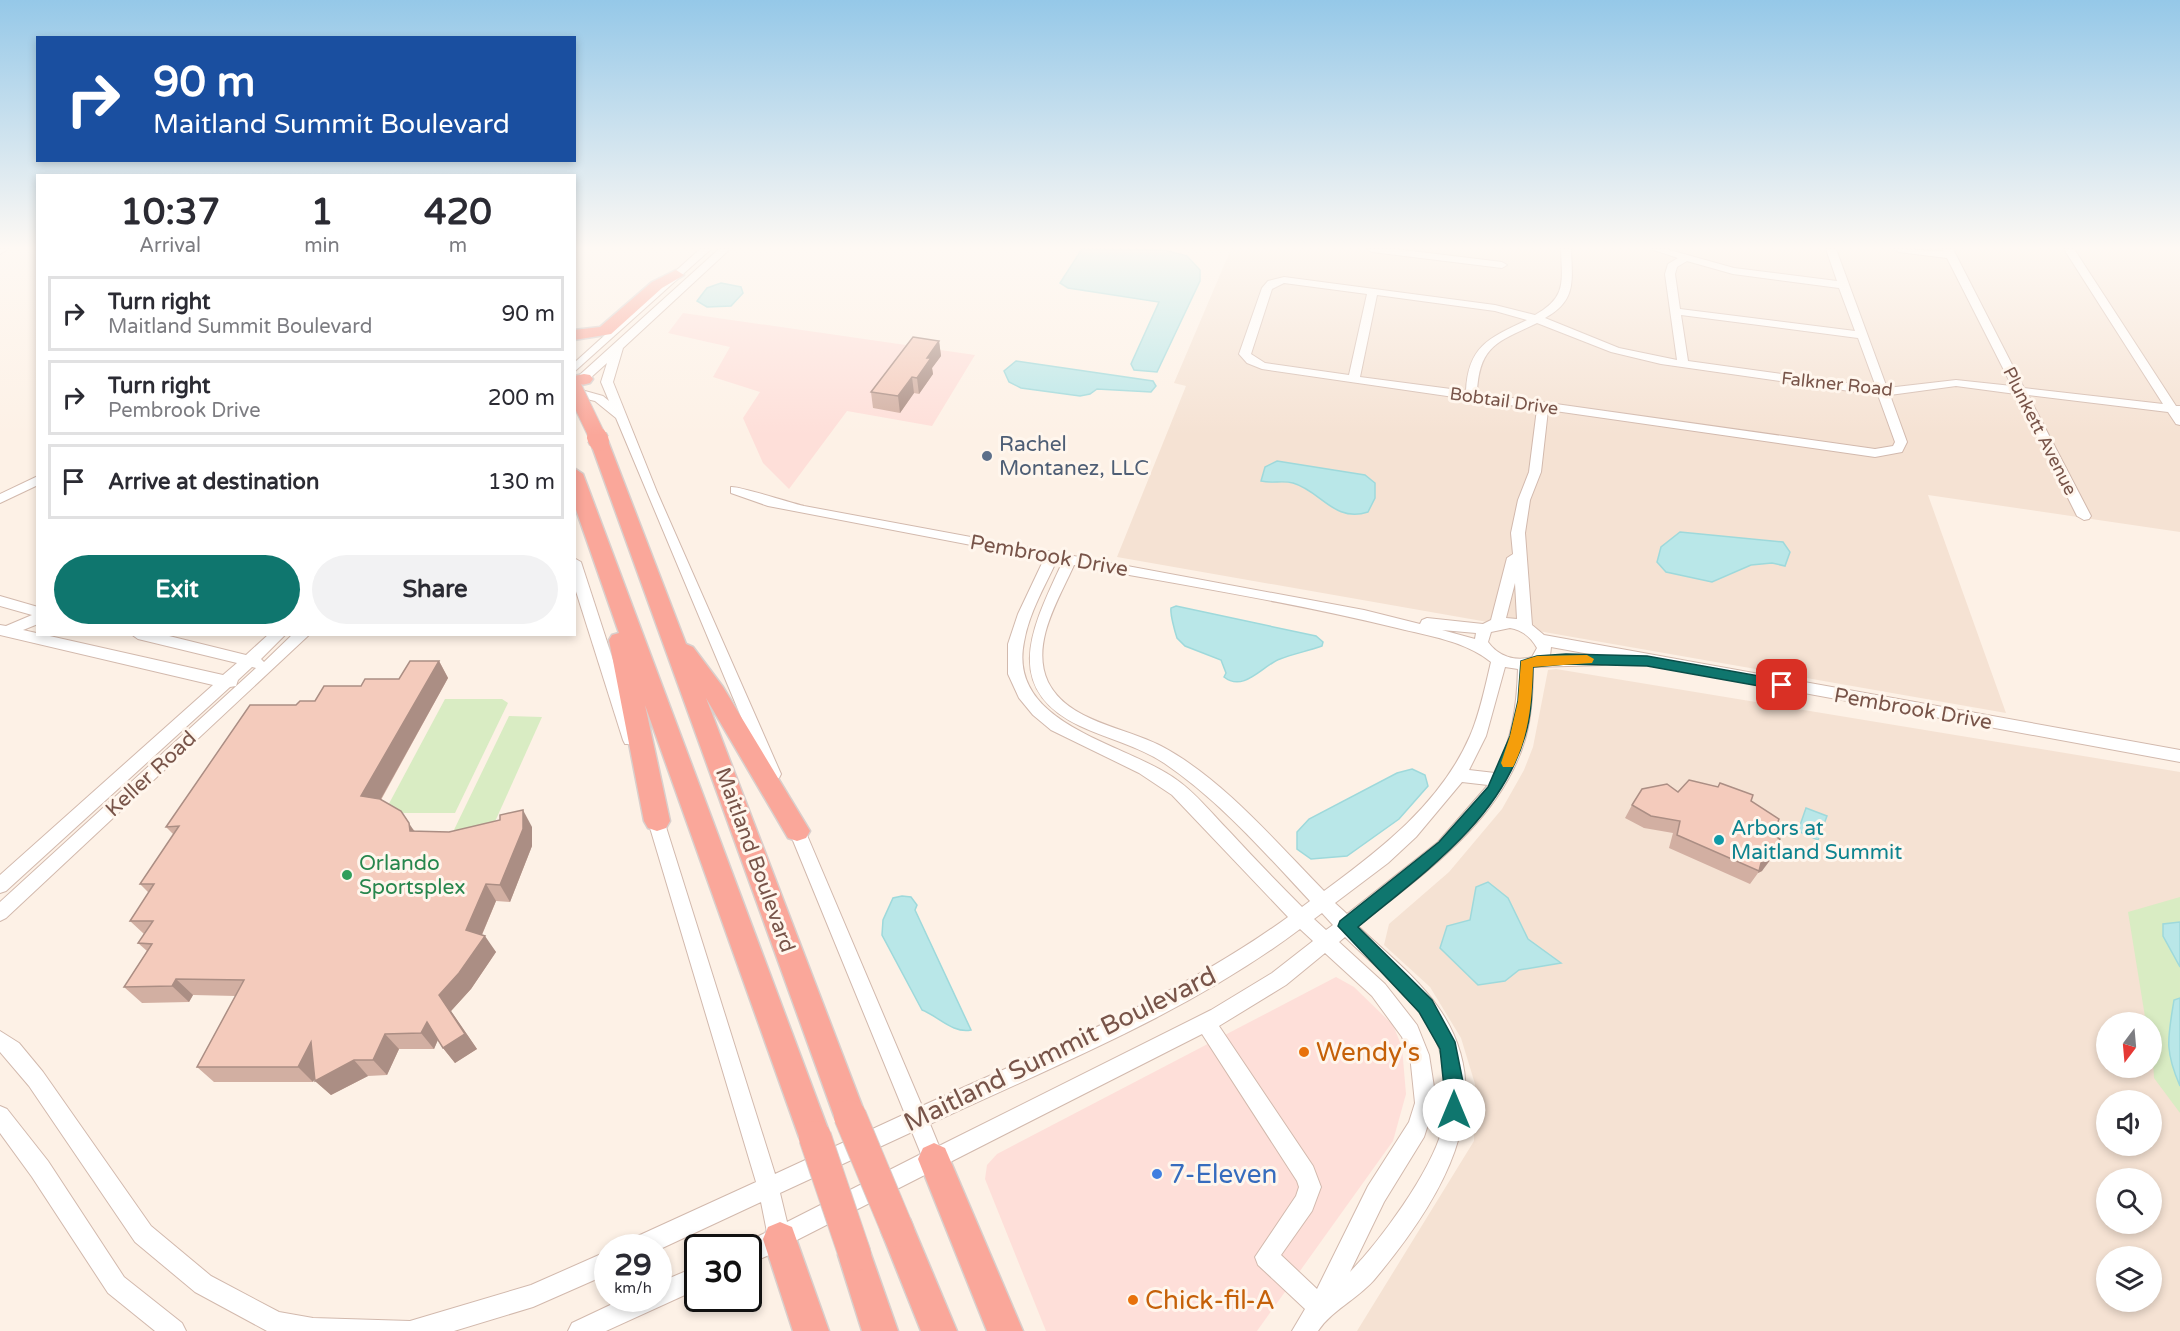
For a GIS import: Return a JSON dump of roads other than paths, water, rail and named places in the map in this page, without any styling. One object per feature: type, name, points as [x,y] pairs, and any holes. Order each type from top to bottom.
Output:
[{"type":"highway","points":[[576,335],[605,331],[627,311]]},
{"type":"highway","name":"Maitland Boulevard","points":[[576,383],[850,1116],[939,1331]]},
{"type":"highway","name":"Maitland Boulevard","points":[[576,480],[815,1137],[879,1331]]},
{"type":"highway","points":[[607,570],[657,821]]},
{"type":"highway","points":[[667,626],[715,693],[797,831]]},
{"type":"highway","points":[[934,1159],[1005,1331]]},
{"type":"highway","points":[[780,1239],[811,1331]]},
{"type":"street","points":[[576,383],[643,311]]},
{"type":"street","points":[[576,383],[658,311]]},
{"type":"street","name":"Bobtail Drive","points":[[1259,311],[1245,354],[1251,362],[1262,366],[1875,453],[1898,449],[1901,442],[1853,311]]},
{"type":"street","points":[[1354,379],[1369,311]]},
{"type":"street","name":"Bobtail Drive","points":[[1506,311],[1537,320]]},
{"type":"street","points":[[1471,396],[1473,368],[1488,346],[1537,320],[1548,311]]},
{"type":"street","points":[[1675,311],[1683,364]]},
{"type":"street","points":[[1676,311],[1862,335]]},
{"type":"street","name":"Plunkett Avenue","points":[[1979,311],[2084,516]]},
{"type":"street","points":[[2110,311],[2176,410],[2180,421]]},
{"type":"street","name":"Falkner Road","points":[[1537,320],[1615,350],[1683,364],[1884,393],[1930,384],[1956,382],[2019,388],[2176,410]]},
{"type":"street","points":[[618,348],[607,382],[934,1159]]},
{"type":"street","points":[[576,383],[606,403],[624,425]]},
{"type":"street","points":[[1491,626],[1517,549],[1524,500],[1535,472],[1543,406]]},
{"type":"street","points":[[0,499],[36,481]]},
{"type":"street","name":"Pembrook Drive","points":[[736,490],[768,502],[804,510],[1364,615],[1460,639],[1492,655],[1531,662],[1647,661]]},
{"type":"street","points":[[1517,549],[1525,627],[1542,640]]},
{"type":"street","points":[[1053,556],[1022,626],[1014,652],[1016,676],[1031,703],[1052,722],[1082,740],[1133,762],[1165,780],[1192,804],[1325,943],[1378,989],[1408,1026],[1423,1060],[1425,1106],[1407,1148],[1376,1193],[1321,1308],[1304,1331]]},
{"type":"street","points":[[1070,560],[1036,640],[1033,661],[1042,686],[1060,707],[1096,727],[1168,757],[1209,791],[1324,901],[1425,1006],[1449,1048],[1455,1087],[1453,1132],[1436,1170],[1389,1242],[1352,1287],[1321,1308]]},
{"type":"street","points":[[576,568],[657,821],[768,1187],[780,1239]]},
{"type":"street","points":[[0,601],[35,613]]},
{"type":"street","points":[[4,631],[35,613]]},
{"type":"street","name":"Pembrook Drive","points":[[1364,615],[1525,627]]},
{"type":"street","name":"Maitland Summit Boulevard","points":[[667,1234],[1126,1023],[1217,976],[1301,918],[1382,858],[1410,832],[1458,776],[1478,736],[1487,709],[1492,655],[1481,642],[1491,626]]},
{"type":"street","points":[[4,631],[203,678],[249,684]]},
{"type":"street","points":[[146,636],[268,666]]},
{"type":"street","name":"Keller Road","points":[[0,886],[277,636]]},
{"type":"street","name":"Keller Road","points":[[0,913],[301,636]]},
{"type":"street","name":"Pembrook Drive","points":[[1542,640],[1647,661],[2180,756]]},
{"type":"street","name":"Maitland Summit Boulevard","points":[[762,1247],[1205,1022],[1279,979],[1444,847],[1497,785],[1518,736],[1531,662],[1543,655],[1542,640]]},
{"type":"street","points":[[1458,776],[1497,785]]},
{"type":"street","points":[[1205,1022],[1305,1174],[1310,1187],[1304,1203],[1266,1257],[1321,1308]]},
{"type":"street","points":[[0,1040],[31,1071],[143,1234],[203,1284],[273,1327],[405,1331]]},
{"type":"street","points":[[0,1116],[40,1169],[116,1285],[174,1331]]},
{"type":"street","points":[[414,1331],[533,1296],[594,1268]]},
{"type":"street","points":[[580,1331],[621,1312]]},
{"type":"water","points":[[1155,311],[1186,311],[1157,372],[1134,370],[1131,364]]},
{"type":"water","points":[[1016,361],[1153,381],[1156,386],[1151,392],[1097,389],[1090,394],[1080,396],[1021,388],[1009,382],[1004,371]]},
{"type":"water","points":[[1277,461],[1365,475],[1375,483],[1375,498],[1368,512],[1346,513],[1328,505],[1312,492],[1293,483],[1261,481],[1265,467]]},
{"type":"water","points":[[1680,532],[1783,542],[1790,552],[1785,566],[1772,563],[1751,565],[1712,582],[1666,572],[1657,562],[1661,547]]},
{"type":"water","points":[[1176,606],[1316,636],[1323,642],[1322,646],[1280,659],[1246,680],[1231,681],[1224,677],[1226,673],[1221,660],[1185,646],[1177,638],[1171,611],[1171,608]]},
{"type":"water","points":[[1412,769],[1425,775],[1428,786],[1399,819],[1347,856],[1311,859],[1297,849],[1297,832],[1309,819],[1397,773]]},
{"type":"water","points":[[1806,808],[1827,816],[1818,840],[1798,831]]},
{"type":"water","points":[[1488,882],[1508,898],[1528,939],[1561,963],[1519,970],[1505,981],[1478,985],[1440,948],[1447,926],[1470,920],[1476,887]]},
{"type":"water","points":[[911,897],[917,905],[915,910],[971,1030],[964,1031],[952,1027],[922,1010],[882,935],[883,920],[893,898]]},
{"type":"water","points":[[2180,922],[2180,967],[2163,936],[2163,924]]},
{"type":"water","points":[[2180,998],[2180,1086],[2171,1062],[2169,1043],[2174,1000]]},
{"type":"place","name":"Rachel Montanez, LLC","points":[[987,456]]},
{"type":"place","name":"Arbors at Maitland Summit","points":[[1719,840]]},
{"type":"place","name":"Orlando Sportsplex","points":[[347,875]]},
{"type":"place","name":"Wendy's","points":[[1304,1052]]},
{"type":"place","name":"7-Eleven","points":[[1157,1174]]},
{"type":"place","name":"Chick-fil-A","points":[[1133,1300]]}]
